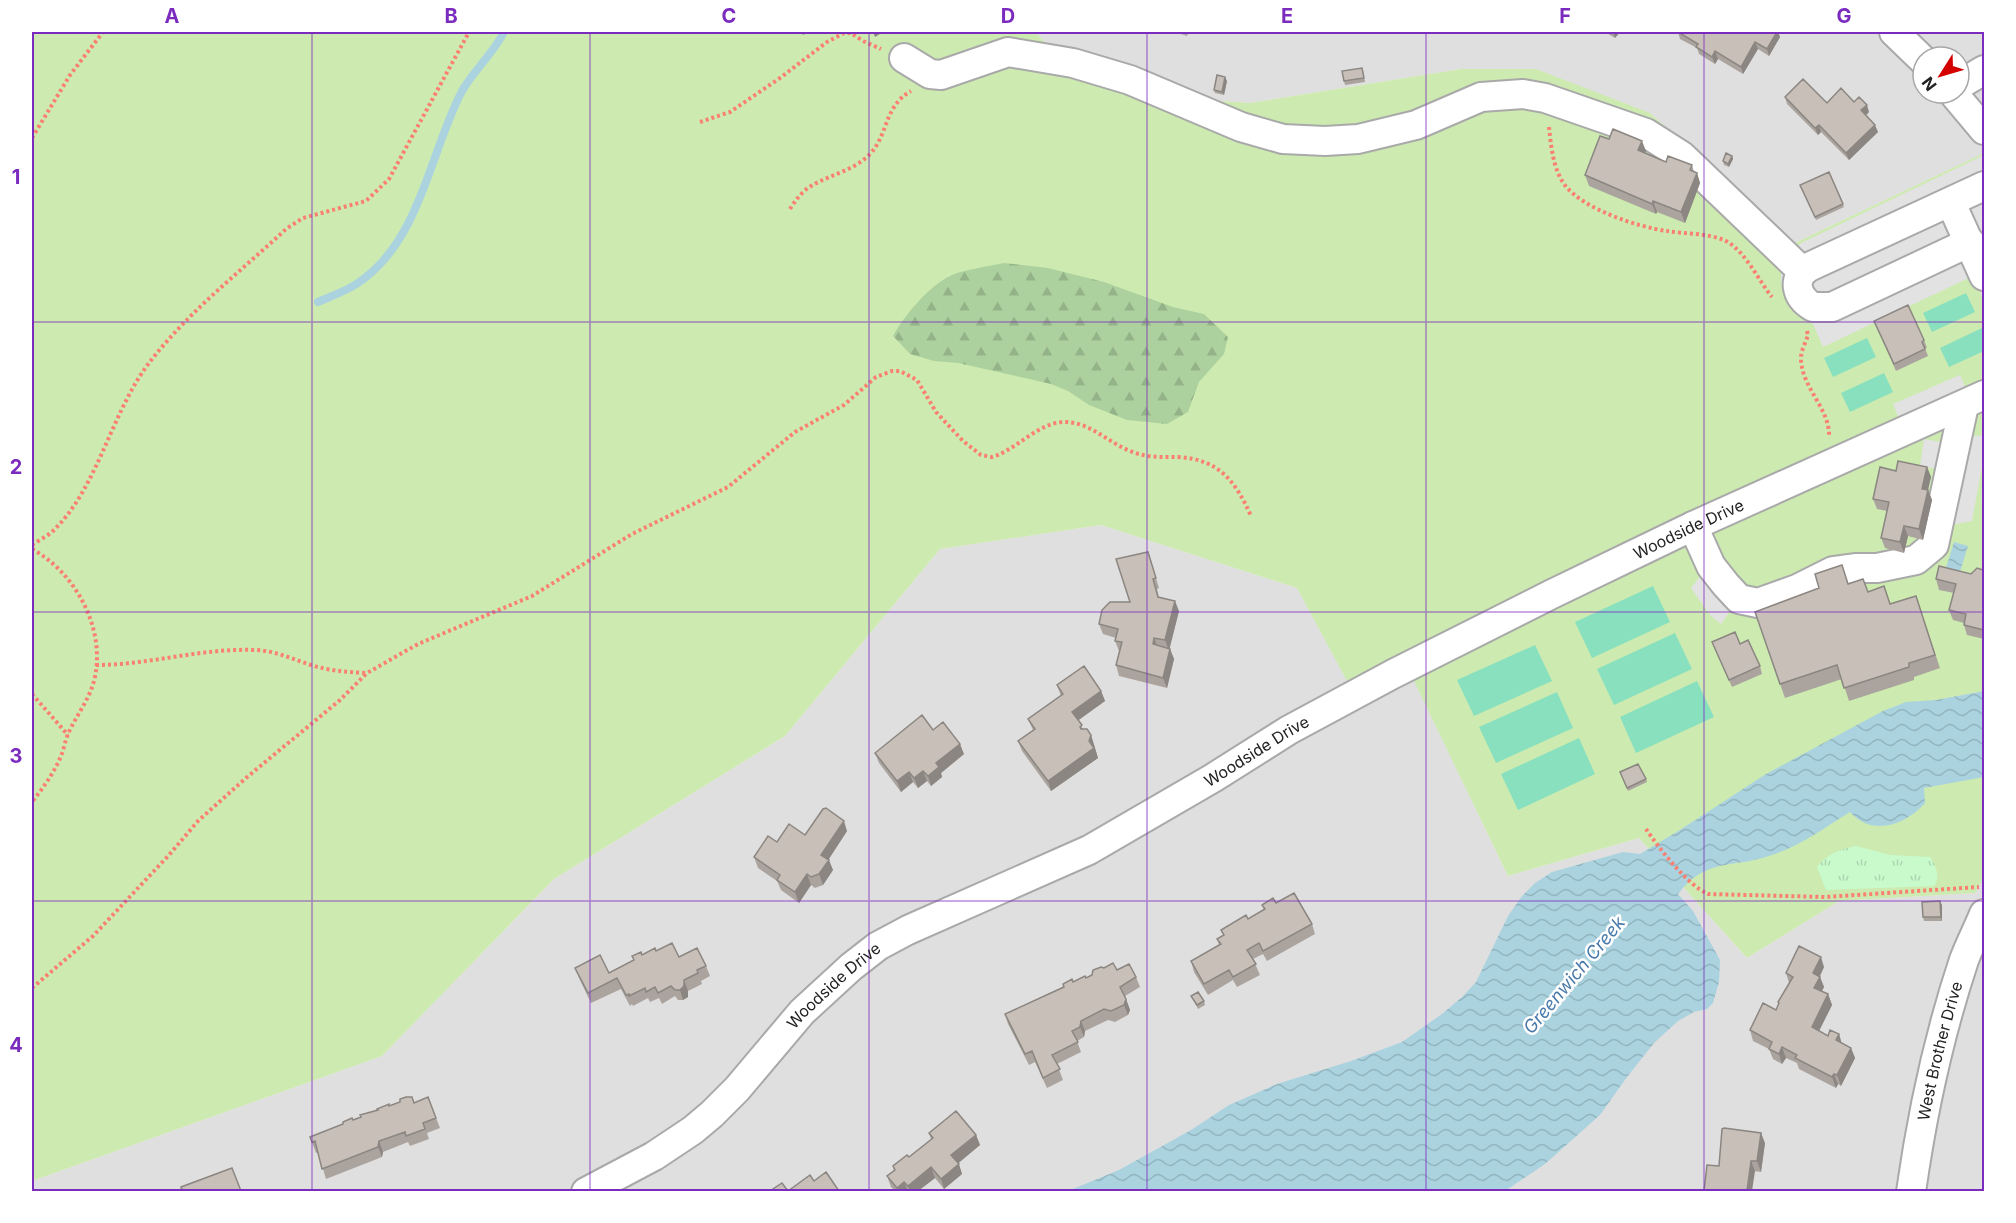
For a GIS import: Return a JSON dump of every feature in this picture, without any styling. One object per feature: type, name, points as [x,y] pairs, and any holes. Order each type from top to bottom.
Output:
[{"type":"street","points":[[1894,32],[1911,48]]},
{"type":"street","points":[[904,58],[930,74],[941,75],[1008,52],[1073,63],[1130,80],[1241,127],[1284,139],[1325,141],[1358,139],[1416,125],[1481,97],[1523,94],[1545,98],[1646,133],[1659,140],[1682,156],[1802,271]]},
{"type":"street","points":[[1971,78],[1984,70]]},
{"type":"street","points":[[1963,105],[1984,130]]},
{"type":"street","points":[[1970,242],[1832,307],[1813,308],[1803,300],[1797,283],[1802,271],[1984,186]]},
{"type":"street","points":[[1951,203],[1984,276]]},
{"type":"street","points":[[1693,526],[1711,566],[1726,585],[1739,599],[1758,603],[1797,589],[1833,571],[1876,568],[1916,560],[1934,544],[1975,400]]},
{"type":"street","name":"Woodside Drive","points":[[586,1191],[654,1156],[706,1119],[737,1089],[802,1012],[878,946],[908,930],[1089,850],[1213,778],[1289,730],[1372,685],[1552,594],[1693,526],[1975,400]]},
{"type":"street","name":"West Brother Drive","points":[[1911,1191],[1918,1142],[1945,1026],[1965,959],[1984,914]]},
{"type":"path","points":[[32,138],[70,75],[104,32]]},
{"type":"path","points":[[32,802],[55,769],[68,735],[94,684],[96,665],[95,634],[78,593],[50,562],[32,547],[52,532],[64,519],[81,493],[129,392],[148,363],[173,334],[286,229],[303,218],[366,201],[389,179],[468,32]]},
{"type":"path","points":[[700,122],[730,112],[827,42],[844,33],[851,33],[863,41],[904,58]]},
{"type":"path","points":[[790,208],[797,198],[809,188],[837,175],[868,156],[882,136],[892,109],[898,100],[941,75]]},
{"type":"path","points":[[1545,98],[1552,152],[1561,179],[1566,186],[1586,202],[1647,228],[1723,240],[1742,256],[1765,289],[1779,304]]},
{"type":"path","points":[[1806,328],[1808,335],[1801,360],[1807,384],[1830,427],[1826,447]]},
{"type":"path","points":[[32,988],[93,936],[198,821],[340,700],[367,673],[418,644],[532,596],[632,534],[728,487],[795,432],[844,405],[876,377],[892,371],[900,371],[917,380],[943,421],[981,455],[992,457],[998,455],[1045,427],[1056,423],[1075,423],[1088,427],[1132,452],[1163,458],[1187,458],[1210,464],[1232,480],[1251,516]]},
{"type":"path","points":[[96,665],[255,650],[280,654],[335,671],[367,673]]},
{"type":"path","points":[[32,694],[68,735]]},
{"type":"path","points":[[1646,829],[1654,842],[1695,886],[1708,894],[1825,897],[1984,887]]},
{"type":"shaded area","points":[[1036,32],[1984,32],[1984,153],[1795,243],[1650,113],[1461,69],[1250,103],[1207,100],[1046,44]]},
{"type":"shaded area","points":[[1984,155],[1984,301],[1973,276],[1823,347],[1813,324],[1790,307],[1781,284],[1781,264],[1801,243]]},
{"type":"shaded area","points":[[1960,375],[1967,392],[1900,421],[1893,404]]},
{"type":"shaded area","points":[[1984,435],[1984,455],[1972,521],[1950,525],[1967,437]]},
{"type":"shaded area","points":[[1924,439],[1941,442],[1936,469],[1920,466]]},
{"type":"shaded area","points":[[1101,525],[1297,588],[1347,680],[1401,653],[1508,876],[1639,838],[1747,958],[1839,901],[1974,893],[1984,877],[1984,1191],[32,1192],[32,1181],[382,1056],[554,879],[785,736],[940,549]]},
{"type":"shaded area","points":[[1703,573],[1732,608],[1721,624],[1711,616],[1691,588]]},
{"type":"green space","points":[[32,32],[1036,32],[1046,44],[1207,100],[1250,103],[1461,69],[1536,69],[1650,113],[1795,243],[1984,153],[1984,877],[1975,893],[1839,901],[1747,958],[1639,838],[1508,876],[1401,654],[1347,681],[1297,588],[1101,525],[940,549],[785,736],[554,879],[382,1056],[32,1181]]},
{"type":"green space","points":[[1004,263],[1048,268],[1104,282],[1173,307],[1204,314],[1228,337],[1224,354],[1199,382],[1188,412],[1167,424],[1127,420],[1089,405],[1068,391],[1051,384],[958,363],[934,361],[910,354],[893,336],[918,302],[942,281],[962,272]]},
{"type":"green space","points":[[1966,293],[1975,312],[1932,332],[1923,313]]},
{"type":"green space","points":[[1982,328],[1984,351],[1949,367],[1940,348]]},
{"type":"green space","points":[[1867,338],[1876,357],[1833,377],[1824,358]]},
{"type":"green space","points":[[1884,373],[1893,392],[1850,412],[1841,393]]},
{"type":"green space","points":[[1653,586],[1670,622],[1592,658],[1575,622]]},
{"type":"green space","points":[[1675,633],[1692,669],[1614,705],[1597,669]]},
{"type":"green space","points":[[1535,645],[1552,681],[1474,716],[1457,680]]},
{"type":"green space","points":[[1697,681],[1714,717],[1636,753],[1620,717]]},
{"type":"green space","points":[[1557,692],[1573,728],[1496,763],[1479,727]]},
{"type":"green space","points":[[1579,738],[1595,774],[1518,810],[1501,774]]},
{"type":"green space","points":[[1856,846],[1890,855],[1930,857],[1937,871],[1936,882],[1934,886],[1826,890],[1817,867],[1834,853]]},
{"type":"water","points":[[1954,542],[1968,546],[1959,575],[1945,571]]},
{"type":"water","name":"Greenwich Creek","points":[[1984,691],[1984,777],[1924,788],[1925,803],[1899,822],[1878,826],[1868,824],[1850,812],[1791,848],[1755,860],[1709,869],[1689,882],[1678,894],[1693,911],[1720,960],[1719,982],[1713,1003],[1707,1009],[1694,1012],[1678,1021],[1654,1043],[1600,1115],[1545,1164],[1505,1191],[1068,1191],[1119,1170],[1191,1130],[1229,1105],[1277,1084],[1402,1042],[1442,1014],[1476,982],[1508,916],[1522,896],[1535,883],[1552,872],[1623,852],[1640,854],[1766,774],[1883,711],[1906,702],[1936,700]]},
{"type":"building","points":[[1678,32],[1777,32],[1767,49],[1755,42],[1741,67],[1715,51],[1712,57],[1696,47],[1698,44]]},
{"type":"building","points":[[1362,68],[1364,78],[1344,81],[1342,71]]},
{"type":"building","points":[[1217,75],[1225,77],[1222,92],[1214,90]]},
{"type":"building","points":[[1803,79],[1827,103],[1841,88],[1854,102],[1859,97],[1867,105],[1861,110],[1875,125],[1846,153],[1819,125],[1815,128],[1785,97]]},
{"type":"building","points":[[1613,129],[1642,141],[1638,150],[1666,162],[1668,156],[1692,165],[1690,170],[1697,173],[1681,212],[1653,201],[1652,204],[1585,175],[1600,136],[1609,139]]},
{"type":"building","points":[[1726,153],[1732,156],[1728,164],[1723,161]]},
{"type":"building","points":[[1829,172],[1843,204],[1815,217],[1800,185]]},
{"type":"building","points":[[1908,305],[1924,340],[1922,342],[1925,349],[1894,364],[1874,321]]},
{"type":"building","points":[[1898,461],[1927,467],[1922,489],[1928,490],[1919,529],[1904,526],[1900,542],[1881,538],[1889,502],[1873,499],[1880,467],[1896,471]]},
{"type":"building","points":[[1148,552],[1156,578],[1153,579],[1158,597],[1175,601],[1165,640],[1154,638],[1153,644],[1170,649],[1163,678],[1116,665],[1122,642],[1115,641],[1118,629],[1099,624],[1102,610],[1110,602],[1130,602],[1116,559]]},
{"type":"building","points":[[1842,565],[1848,584],[1863,579],[1868,592],[1884,586],[1890,604],[1916,596],[1935,655],[1909,663],[1909,667],[1844,688],[1837,665],[1780,684],[1755,612],[1819,588],[1815,574]]},
{"type":"building","points":[[1939,566],[1971,574],[1977,568],[1984,571],[1984,630],[1964,625],[1966,614],[1949,610],[1956,584],[1936,579]]},
{"type":"building","points":[[1735,632],[1740,644],[1748,640],[1760,666],[1729,680],[1712,642]]},
{"type":"building","points":[[1084,666],[1101,691],[1072,712],[1082,725],[1081,729],[1087,729],[1091,735],[1089,741],[1094,748],[1048,781],[1018,741],[1035,729],[1028,719],[1063,694],[1057,685]]},
{"type":"building","points":[[922,715],[933,730],[943,722],[960,744],[936,763],[939,767],[928,776],[923,771],[914,778],[909,772],[897,781],[875,753]]},
{"type":"building","points":[[1638,764],[1646,779],[1627,788],[1620,772]]},
{"type":"building","points":[[826,808],[844,821],[821,855],[829,860],[819,874],[811,877],[807,874],[795,892],[777,880],[780,875],[754,857],[768,836],[777,842],[789,824],[805,835]]},
{"type":"building","points":[[1294,893],[1312,924],[1263,951],[1259,943],[1247,950],[1256,964],[1233,977],[1229,970],[1204,984],[1191,961],[1221,944],[1217,939],[1224,935],[1221,930],[1246,915],[1248,919],[1265,909],[1262,905],[1273,898],[1276,903]]},
{"type":"building","points":[[1940,901],[1941,917],[1923,917],[1922,902]]},
{"type":"building","points":[[672,943],[679,957],[697,948],[706,966],[684,980],[684,986],[680,990],[675,990],[671,986],[658,993],[655,987],[646,992],[645,988],[629,996],[629,994],[626,995],[617,978],[588,993],[575,968],[600,955],[609,973],[634,960],[632,956],[641,952],[642,955],[655,948],[656,951]]},
{"type":"building","points":[[1799,946],[1821,957],[1813,973],[1820,977],[1814,988],[1828,994],[1812,1027],[1828,1036],[1830,1030],[1839,1034],[1836,1040],[1851,1048],[1837,1075],[1834,1074],[1832,1077],[1795,1058],[1797,1055],[1782,1047],[1779,1054],[1769,1049],[1772,1042],[1750,1030],[1763,1003],[1776,1010],[1778,1002],[1793,977],[1786,973]]},
{"type":"building","points":[[1113,963],[1117,970],[1129,964],[1136,977],[1120,987],[1126,999],[1124,1005],[1111,1011],[1104,1009],[1081,1021],[1080,1027],[1072,1031],[1078,1042],[1052,1055],[1060,1069],[1043,1078],[1032,1051],[1025,1054],[1005,1014],[1064,987],[1063,984],[1072,979],[1073,982],[1085,976],[1086,978],[1092,975],[1093,970]]},
{"type":"building","points":[[1198,992],[1204,1001],[1197,1005],[1191,996]]},
{"type":"building","points":[[412,1097],[414,1103],[428,1097],[436,1118],[423,1123],[425,1129],[406,1136],[405,1132],[379,1141],[378,1147],[322,1169],[315,1141],[312,1142],[310,1137],[352,1118],[353,1120],[361,1117],[360,1115],[400,1102],[400,1099]]},
{"type":"building","points":[[956,1111],[976,1135],[951,1155],[959,1164],[941,1179],[931,1167],[908,1186],[904,1182],[897,1188],[887,1176],[895,1170],[893,1166],[907,1155],[909,1157],[933,1138],[929,1133]]},
{"type":"building","points":[[1722,1129],[1761,1133],[1757,1161],[1751,1161],[1747,1191],[1704,1191],[1707,1165],[1719,1166]]},
{"type":"building","points":[[232,1168],[241,1191],[175,1191],[182,1189],[181,1187]]},
{"type":"building","points":[[826,1172],[839,1191],[788,1191],[810,1175],[814,1181]]},
{"type":"building","points":[[782,1183],[788,1191],[770,1191]]},
{"type":"waterway","points":[[318,302],[361,281],[385,259],[400,238],[423,190],[451,114],[462,91],[504,32]]}]
